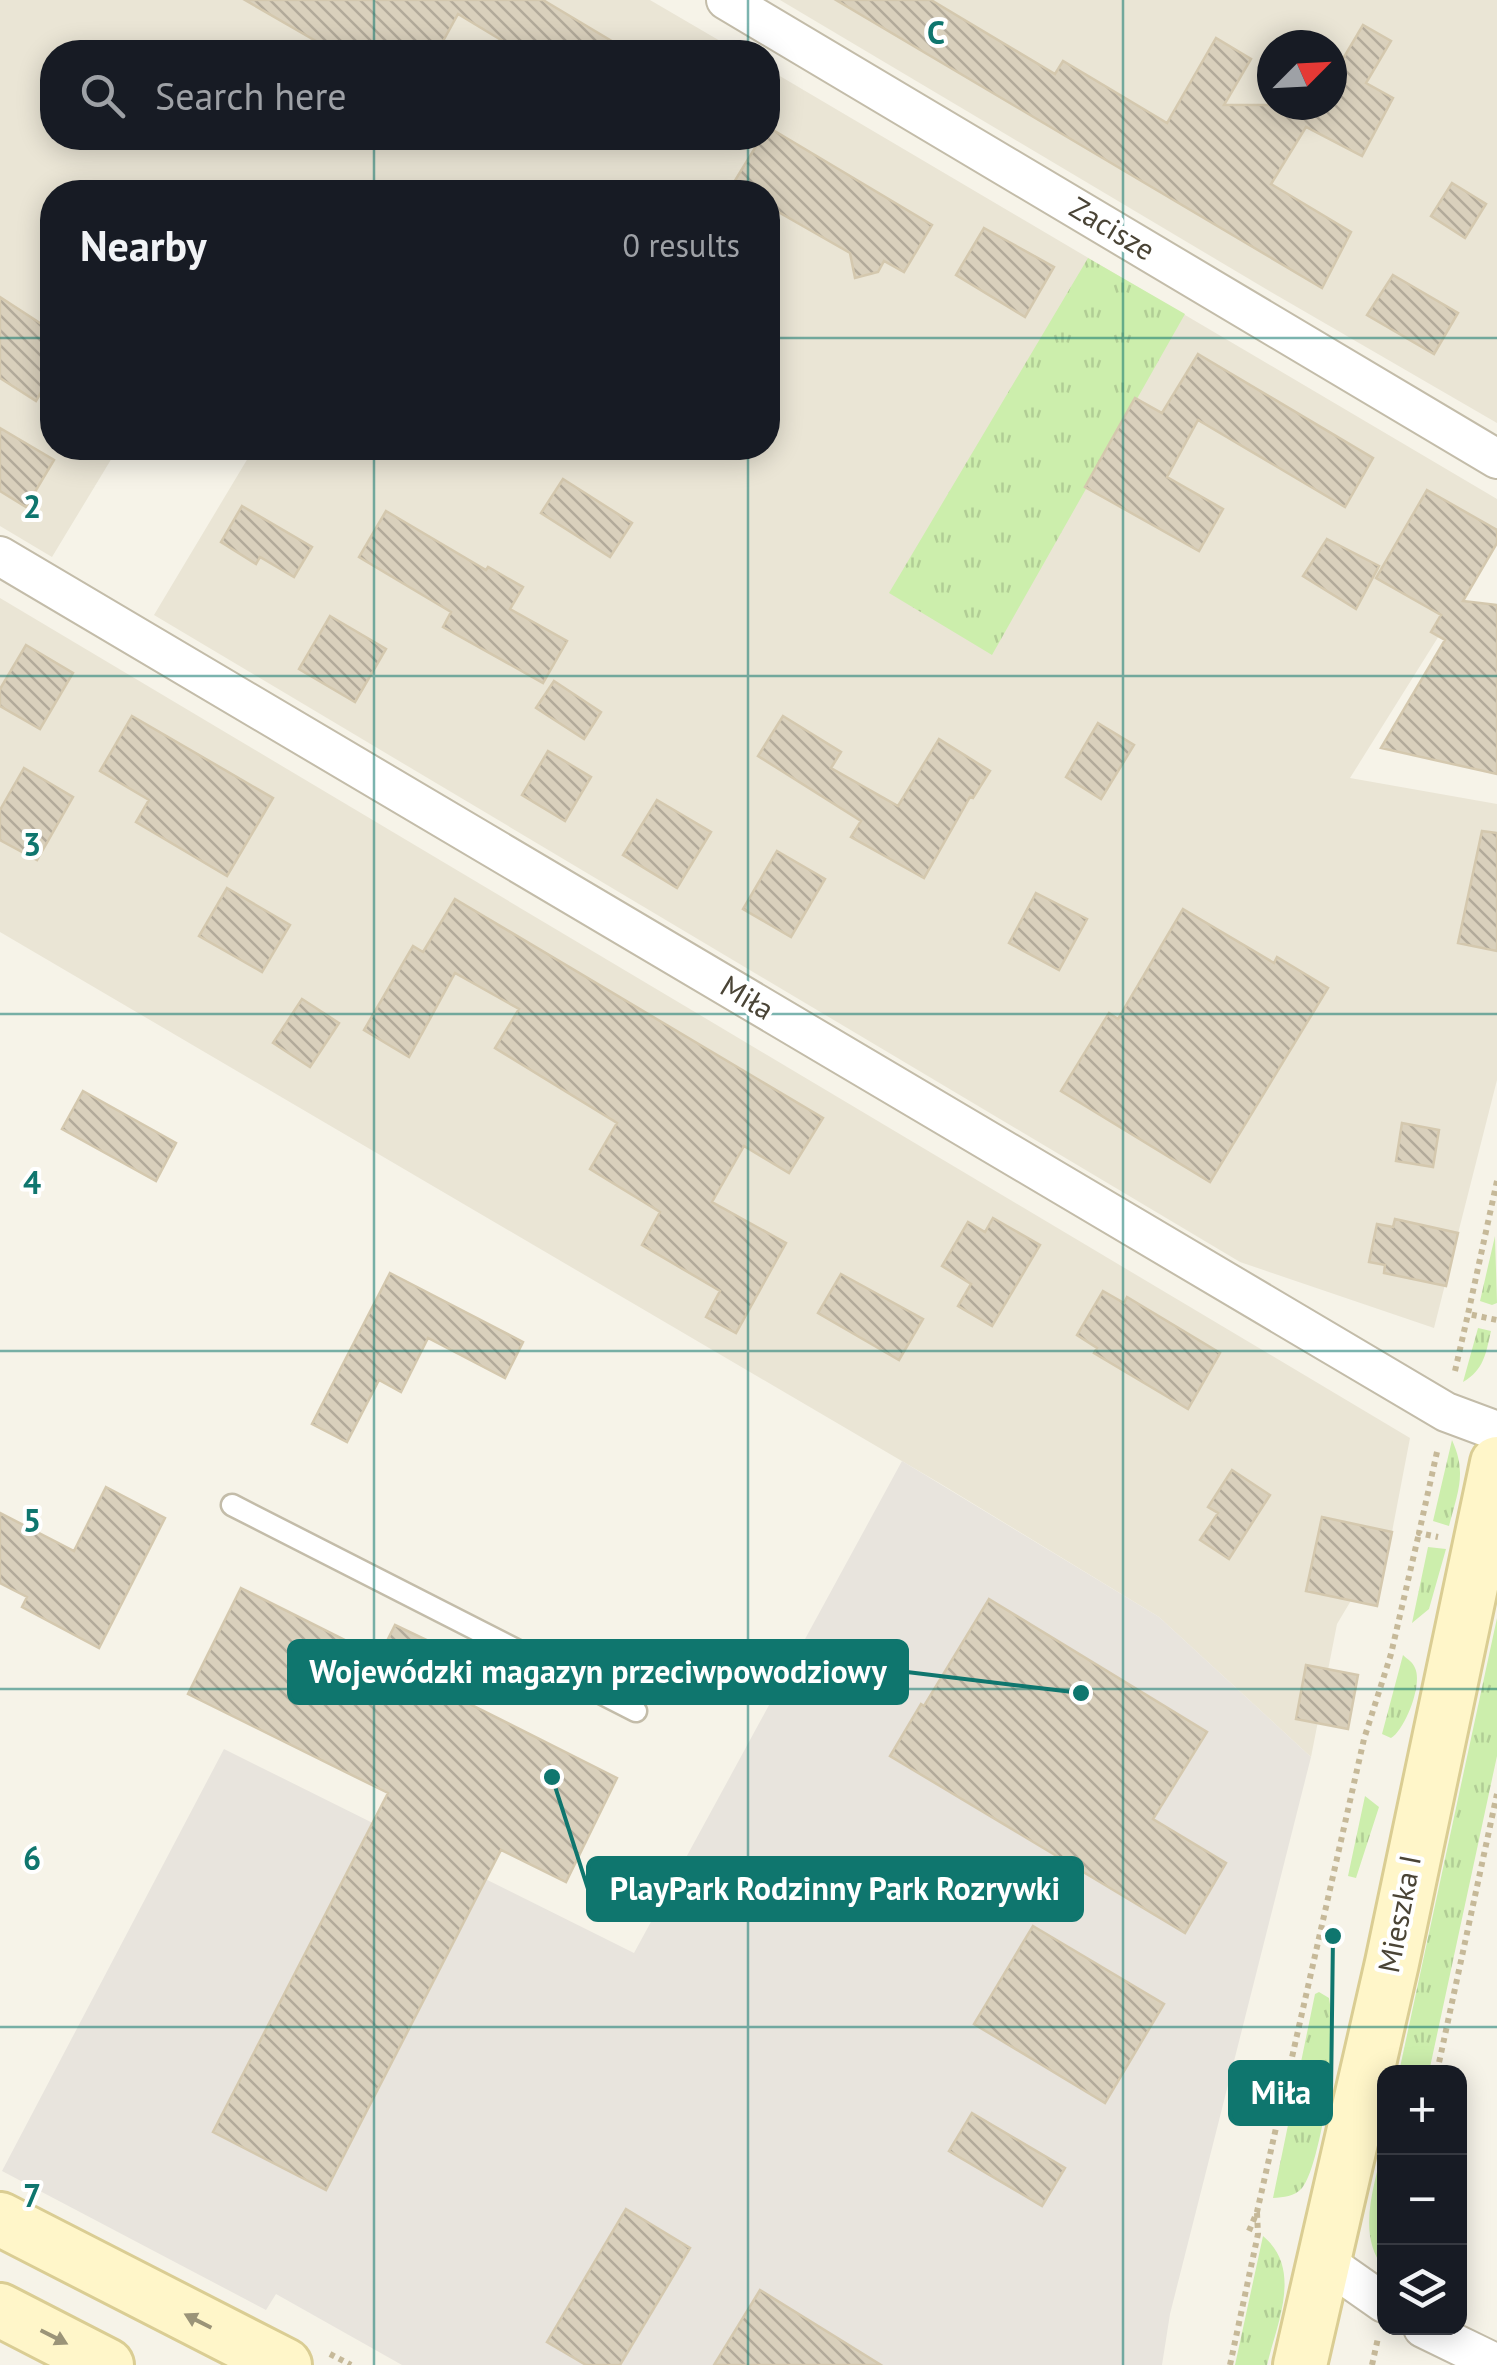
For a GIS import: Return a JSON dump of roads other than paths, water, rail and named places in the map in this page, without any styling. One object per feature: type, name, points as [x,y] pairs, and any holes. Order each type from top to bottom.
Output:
[{"type":"street","name":"Zacisze","points":[[726,0],[1497,459]]},
{"type":"street","name":"Miła","points":[[0,556],[1446,1412],[1497,1431]]},
{"type":"street","name":"Mieszka I","points":[[1300,2365],[1392,1963],[1497,1463]]},
{"type":"street","points":[[0,2219],[285,2365]]},
{"type":"street","points":[[1324,2260],[1377,2298]]},
{"type":"street","points":[[0,2310],[108,2365]]},
{"type":"street","points":[[1438,2335],[1497,2364]]},
{"type":"lane","points":[[232,1504],[636,1711]]},
{"type":"place","name":"Wojewódzki magazyn przeciwpowodziowy","points":[[1081,1693]]},
{"type":"place","name":"PlayPark Rodzinny Park Rozrywki","points":[[552,1777]]},
{"type":"place","name":"Miła","points":[[1333,1936]]}]
